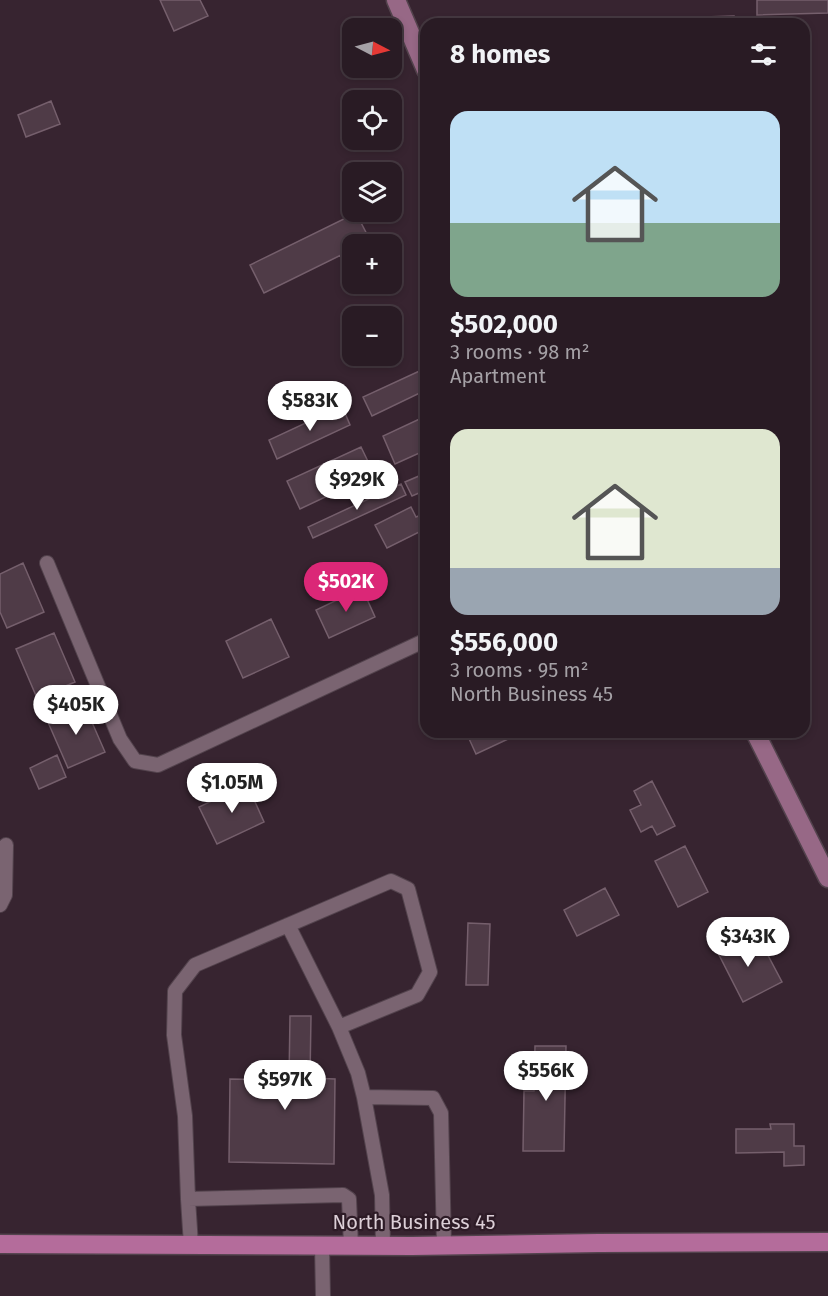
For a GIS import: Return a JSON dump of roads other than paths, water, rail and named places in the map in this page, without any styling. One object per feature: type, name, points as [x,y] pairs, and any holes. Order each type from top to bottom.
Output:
[{"type":"main road","name":"North Business 45","points":[[0,1244],[383,1246],[828,1242]]},
{"type":"street","points":[[396,0],[420,56]]},
{"type":"street","points":[[758,738],[828,878]]},
{"type":"lane","points":[[47,563],[120,739],[135,761],[158,765],[420,642]]},
{"type":"lane","points":[[0,904],[5,895],[6,845]]},
{"type":"lane","points":[[191,1245],[185,1116],[174,1035],[175,992],[195,965],[391,881],[408,889],[430,972],[417,995],[339,1027]]},
{"type":"lane","points":[[288,925],[339,1027],[358,1073],[382,1196],[383,1246]]},
{"type":"lane","points":[[364,1096],[433,1098],[441,1113],[444,1245]]},
{"type":"lane","points":[[189,1199],[343,1195],[349,1199],[351,1246]]},
{"type":"lane","points":[[322,1246],[323,1296]]}]
